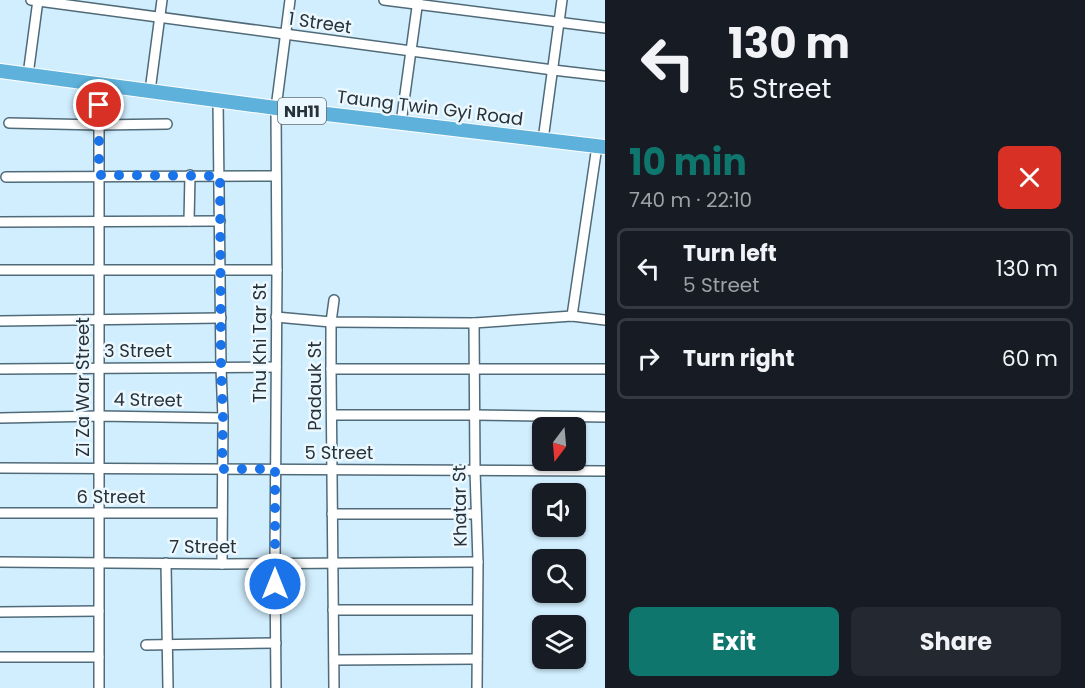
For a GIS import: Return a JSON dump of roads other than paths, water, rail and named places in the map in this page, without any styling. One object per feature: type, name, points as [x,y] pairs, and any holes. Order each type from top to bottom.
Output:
[{"type":"highway","name":"Taung Twin Gyi Road","points":[[0,71],[276,108],[601,147]]},
{"type":"street","points":[[28,75],[36,0]]},
{"type":"street","name":"1 Street","points":[[36,0],[605,76]]},
{"type":"street","points":[[150,91],[162,0]]},
{"type":"street","name":"Thu Khi Tar St","points":[[276,688],[276,108],[290,0]]},
{"type":"street","points":[[384,0],[418,2],[605,28]]},
{"type":"street","points":[[543,140],[562,0]]},
{"type":"street","points":[[401,123],[418,2]]},
{"type":"street","name":"Zi Za War Street","points":[[99,85],[99,688]]},
{"type":"street","points":[[218,100],[223,418],[222,564]]},
{"type":"street","points":[[9,123],[167,124]]},
{"type":"street","points":[[572,316],[601,147]]},
{"type":"street","points":[[189,221],[190,176]]},
{"type":"street","points":[[6,177],[276,176]]},
{"type":"street","points":[[0,222],[220,221]]},
{"type":"street","points":[[0,270],[277,270]]},
{"type":"street","name":"Padauk St","points":[[334,300],[332,322],[334,688]]},
{"type":"street","points":[[276,317],[332,322],[474,323],[572,316],[605,320]]},
{"type":"street","points":[[0,321],[221,318]]},
{"type":"street","name":"Khatar St","points":[[474,323],[478,562],[477,688]]},
{"type":"street","name":"3 Street","points":[[0,369],[276,367]]},
{"type":"street","points":[[332,369],[605,369]]},
{"type":"street","points":[[332,415],[605,417]]},
{"type":"street","name":"4 Street","points":[[0,418],[99,416],[223,418]]},
{"type":"street","name":"5 Street","points":[[0,468],[605,471]]},
{"type":"street","name":"6 Street","points":[[0,513],[222,513]]},
{"type":"street","points":[[332,514],[476,514]]},
{"type":"street","name":"7 Street","points":[[0,562],[222,564],[478,562]]},
{"type":"street","points":[[166,563],[168,688]]},
{"type":"street","points":[[333,610],[477,610]]},
{"type":"street","points":[[0,612],[99,611]]},
{"type":"street","points":[[146,645],[276,643]]},
{"type":"street","points":[[0,657],[99,657]]},
{"type":"street","points":[[334,660],[477,659]]}]
